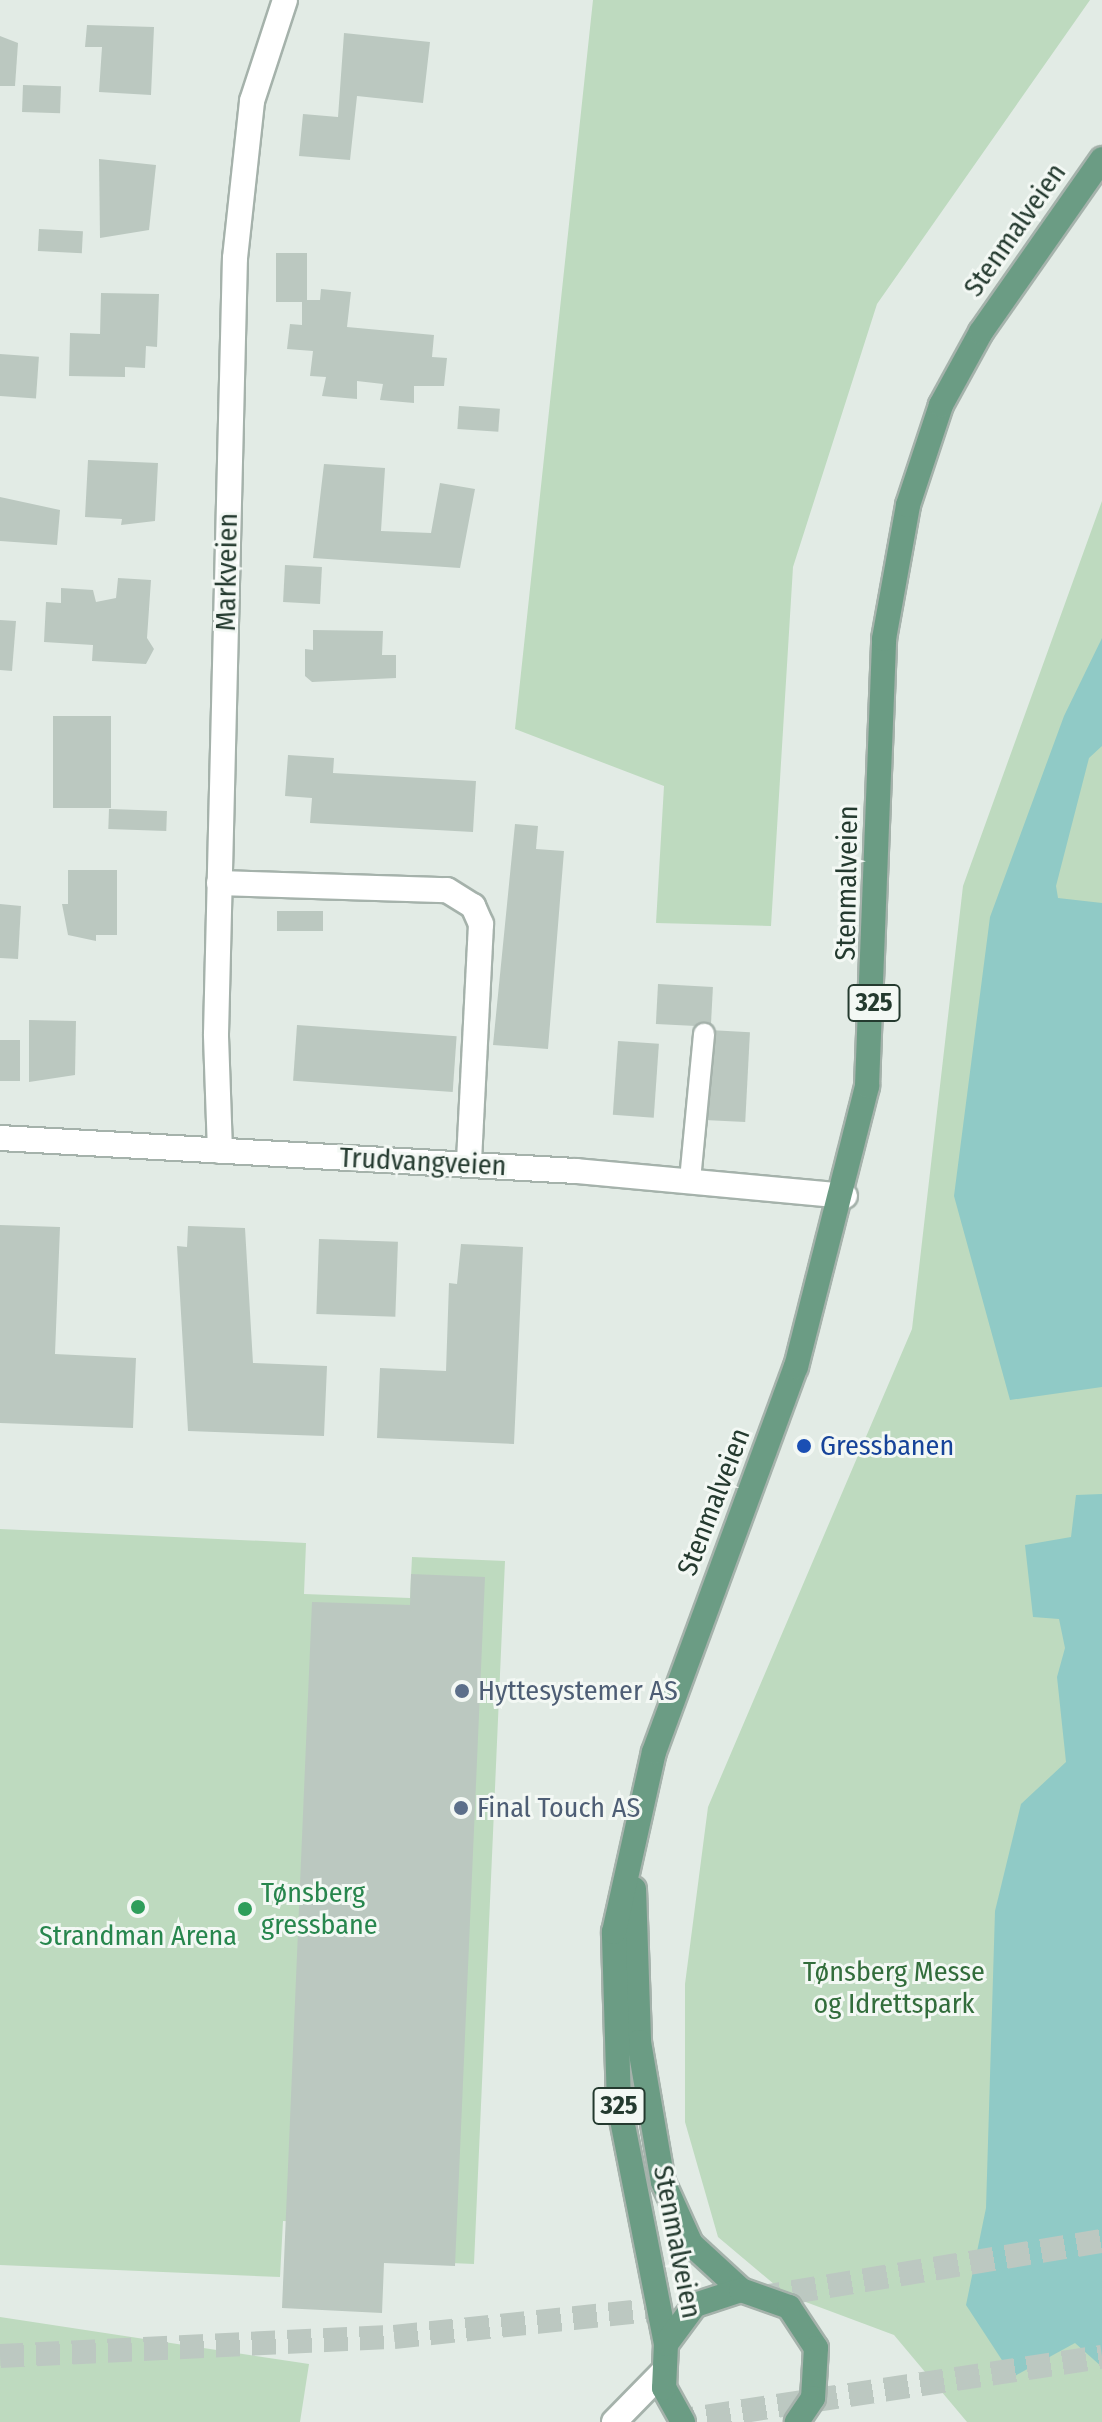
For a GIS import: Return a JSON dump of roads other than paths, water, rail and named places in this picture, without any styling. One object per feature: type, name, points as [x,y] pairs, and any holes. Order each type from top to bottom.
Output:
[{"type":"main road","name":"Stenmalveien","points":[[662,2373],[666,2344],[619,2105],[613,2015],[614,1932],[633,1867],[668,1708],[796,1367],[845,1196],[873,1044],[883,653],[908,505],[941,405],[981,332],[1102,159]]},
{"type":"main road","name":"Stenmalveien","points":[[633,1867],[639,2042],[663,2182],[691,2244],[741,2290]]},
{"type":"main road","name":"Stenmalveien","points":[[666,2344],[695,2305],[741,2290],[766,2295],[806,2326],[817,2361],[813,2398],[797,2422]]},
{"type":"main road","points":[[662,2373],[683,2422]]},
{"type":"main road","name":"325","points":[[813,2398],[819,2422]]},
{"type":"street","name":"Markveien","points":[[220,1151],[219,883],[241,167],[252,101],[285,0]]},
{"type":"street","points":[[219,883],[432,889],[473,906],[481,924],[469,1164]]},
{"type":"street","name":"Trudvangveien","points":[[0,1138],[469,1164],[690,1180],[845,1196]]},
{"type":"street","points":[[614,2422],[662,2373]]},
{"type":"lane","points":[[690,1180],[704,1034]]},
{"type":"water","points":[[1102,638],[1102,746],[1089,758],[1056,886],[1058,898],[1102,903],[1102,1387],[1010,1400],[954,1196],[990,917],[1064,716]]},
{"type":"water","points":[[1102,1494],[1102,2367],[1075,2343],[1013,2377],[966,2305],[986,2208],[995,1911],[1021,1804],[1066,1762],[1057,1677],[1065,1648],[1059,1619],[1033,1617],[1025,1545],[1071,1537],[1076,1495]]},
{"type":"tunnel","points":[[757,2298],[1102,2241]]},
{"type":"tunnel","points":[[0,2356],[394,2337],[709,2304]]},
{"type":"tunnel","points":[[671,2422],[1102,2357]]},
{"type":"place","name":"Gressbanen","points":[[804,1446]]},
{"type":"place","name":"Hyttesystemer AS","points":[[462,1691]]},
{"type":"place","name":"Final Touch AS","points":[[461,1808]]},
{"type":"place","name":"Strandman Arena","points":[[138,1907]]},
{"type":"place","name":"Tønsberg gressbane","points":[[245,1909]]},
{"type":"park label","name":"Tønsberg Messe og Idrettspark","points":[[894,1988]]}]
